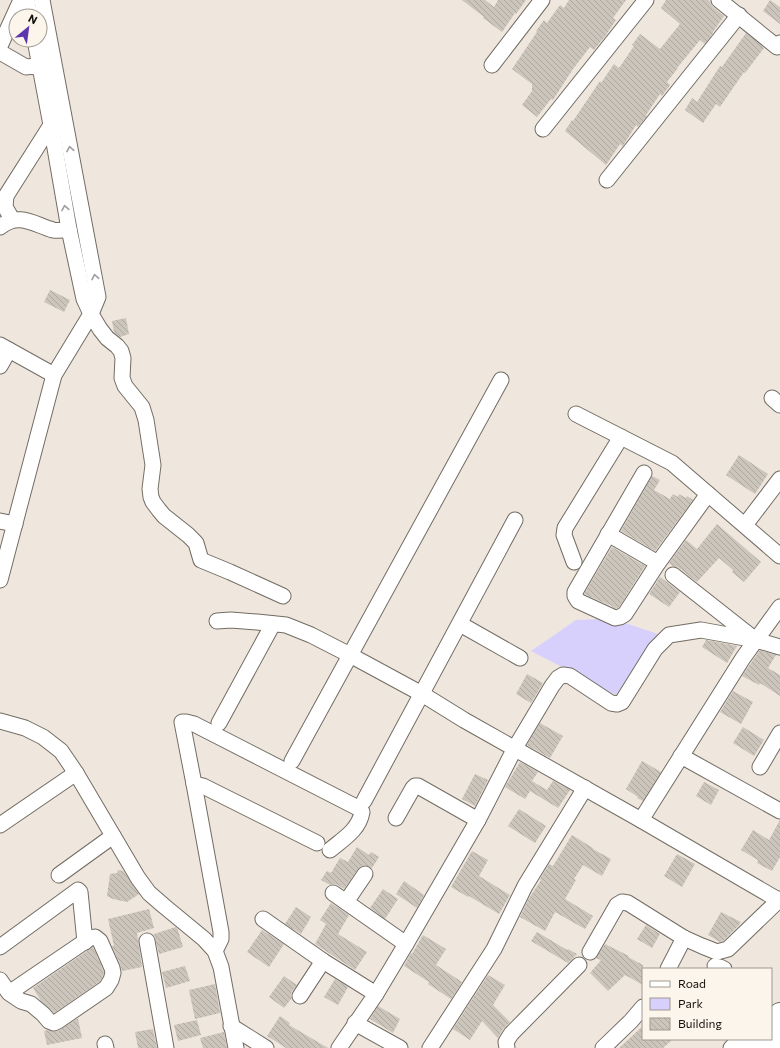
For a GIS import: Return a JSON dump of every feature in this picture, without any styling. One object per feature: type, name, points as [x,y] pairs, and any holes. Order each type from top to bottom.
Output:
[{"type":"highway","points":[[772,1022],[780,1014]]},
{"type":"highway","points":[[764,1048],[780,1034]]},
{"type":"highway","points":[[744,1048],[753,1040]]},
{"type":"street","points":[[21,0],[0,46],[30,59],[42,67]]},
{"type":"street","points":[[42,0],[42,67],[69,229],[84,299],[100,329],[121,351],[123,358],[122,378],[126,386],[142,407],[146,420],[153,465],[150,489],[153,502],[162,513],[196,543],[201,560],[283,596]]},
{"type":"street","points":[[492,65],[542,0]]},
{"type":"street","points":[[543,129],[646,0]]},
{"type":"street","points":[[719,0],[777,47],[780,43]]},
{"type":"street","points":[[608,180],[739,15]]},
{"type":"street","points":[[0,580],[54,375],[91,314],[98,297],[37,48]]},
{"type":"street","points":[[51,125],[6,196],[6,223],[17,219],[55,230],[69,229]]},
{"type":"street","points":[[0,366],[5,348],[54,375]]},
{"type":"street","points":[[292,761],[501,380]]},
{"type":"street","points":[[576,414],[672,463],[780,556]]},
{"type":"street","points":[[574,562],[564,536],[565,528],[621,437]]},
{"type":"street","points":[[644,473],[575,592],[575,596],[578,601],[615,618],[625,614],[658,563],[708,494]]},
{"type":"street","points":[[745,526],[780,479]]},
{"type":"street","points":[[364,801],[515,520]]},
{"type":"street","points":[[0,521],[15,524]]},
{"type":"street","points":[[608,534],[658,563]]},
{"type":"street","points":[[673,575],[756,640]]},
{"type":"street","points":[[641,820],[756,640],[780,607]]},
{"type":"street","points":[[217,621],[237,620],[273,624],[286,626],[311,635],[422,694],[779,900],[728,949],[717,952],[684,938],[637,908],[628,903],[622,902],[617,904],[590,952]]},
{"type":"street","points":[[219,723],[273,624]]},
{"type":"street","points":[[460,624],[520,658]]},
{"type":"street","points":[[339,1048],[376,994],[406,944],[478,820],[515,748],[558,678],[563,675],[570,676],[611,703],[617,704],[622,702],[654,649],[669,635],[701,630],[756,640],[780,647]]},
{"type":"street","points":[[0,721],[25,728],[43,737],[61,750],[138,878],[149,893],[204,939],[215,951],[221,967],[236,1048]]},
{"type":"street","points":[[194,784],[203,786],[324,846],[354,830],[362,817],[362,812],[360,809],[194,724],[182,722],[221,932],[221,939],[215,951]]},
{"type":"street","points":[[760,768],[780,733]]},
{"type":"street","points":[[681,756],[780,811]]},
{"type":"street","points":[[0,825],[76,773]]},
{"type":"street","points":[[396,818],[413,788],[418,786],[478,820]]},
{"type":"street","points":[[430,1048],[494,949],[525,886],[585,788]]},
{"type":"street","points":[[59,875],[113,836]]},
{"type":"street","points":[[346,902],[365,874]]},
{"type":"street","points":[[0,947],[78,890],[80,892],[85,942]]},
{"type":"street","points":[[332,893],[406,944]]},
{"type":"street","points":[[263,920],[323,961],[376,994]]},
{"type":"street","points":[[0,980],[9,993],[21,1001],[31,1004],[49,1021],[54,1023],[58,1022],[106,988],[111,980],[113,973],[112,968],[100,941],[96,938],[90,938],[9,993]]},
{"type":"street","points":[[669,968],[684,938]]},
{"type":"street","points":[[147,941],[166,1048]]},
{"type":"street","points":[[300,996],[323,961]]},
{"type":"street","points":[[507,1048],[506,1042],[510,1034],[579,965]]},
{"type":"street","points":[[772,1009],[780,1002]]},
{"type":"street","points":[[603,1048],[642,1008]]},
{"type":"street","points":[[355,1023],[400,1048]]},
{"type":"street","points":[[231,1026],[266,1048]]},
{"type":"street","points":[[731,1048],[739,1040]]},
{"type":"green space","points":[[603,619],[622,622],[658,634],[616,695],[531,651],[576,620]]},
{"type":"building","points":[[462,0],[485,0],[494,7],[498,0],[526,0],[502,32]]},
{"type":"building","points":[[569,0],[626,0],[613,18],[616,20],[606,35],[594,50],[590,47],[573,69],[553,100],[551,99],[537,117],[522,105],[532,91],[532,84],[512,69],[544,20],[547,23],[560,5],[564,8]]},
{"type":"building","points":[[666,0],[708,0],[713,7],[724,16],[705,44],[700,40],[677,68],[667,82],[670,85],[662,96],[660,94],[646,115],[647,116],[638,127],[636,125],[623,146],[620,144],[606,165],[565,131],[600,81],[601,83],[614,64],[619,68],[634,46],[632,45],[640,34],[660,49],[680,24],[661,8]]},
{"type":"building","points":[[770,0],[780,7],[780,24],[763,11]]},
{"type":"building","points":[[746,33],[764,48],[745,73],[744,72],[720,107],[716,104],[703,123],[685,110],[692,98],[697,102],[720,66],[722,67]]},
{"type":"building","points":[[50,290],[70,300],[64,312],[44,302]]},
{"type":"building","points":[[126,318],[129,334],[120,337],[114,332],[112,321]]},
{"type":"building","points":[[739,455],[768,474],[755,494],[726,475]]},
{"type":"building","points":[[652,476],[660,480],[654,490],[670,499],[673,494],[678,497],[679,494],[686,498],[687,496],[693,500],[655,551],[621,531]]},
{"type":"building","points":[[717,524],[761,562],[744,582],[719,558],[697,582],[679,568],[669,563],[686,540],[697,549]]},
{"type":"building","points":[[612,547],[645,566],[619,607],[616,609],[609,604],[584,594]]},
{"type":"building","points":[[660,577],[680,592],[669,607],[649,594]]},
{"type":"building","points":[[706,640],[737,646],[727,663],[702,647]]},
{"type":"building","points":[[760,650],[776,655],[768,668],[780,675],[780,696],[760,683],[759,685],[742,676]]},
{"type":"building","points":[[527,674],[543,683],[531,703],[516,694]]},
{"type":"building","points":[[733,691],[753,702],[741,724],[720,712]]},
{"type":"building","points":[[540,723],[563,736],[550,758],[527,745]]},
{"type":"building","points":[[743,727],[764,740],[754,756],[733,743]]},
{"type":"building","points":[[642,761],[661,772],[643,801],[626,789]]},
{"type":"building","points":[[520,762],[538,772],[532,781],[547,790],[553,781],[570,790],[558,808],[530,791],[525,799],[505,787]]},
{"type":"building","points":[[475,774],[488,780],[475,806],[462,799]]},
{"type":"building","points":[[704,782],[719,790],[711,805],[696,796]]},
{"type":"building","points":[[519,809],[546,826],[535,843],[508,826]]},
{"type":"building","points":[[780,820],[780,857],[772,871],[757,863],[758,860],[741,850],[753,830],[769,840]]},
{"type":"building","points":[[572,835],[611,859],[602,876],[583,865],[574,879],[576,880],[565,899],[593,916],[585,929],[555,912],[545,931],[520,917],[549,864],[553,866]]},
{"type":"building","points":[[357,847],[369,855],[371,852],[379,857],[372,868],[366,865],[361,866],[344,889],[338,885],[330,885],[321,880],[327,871],[331,873],[340,858],[348,862]]},
{"type":"building","points":[[472,851],[488,860],[479,876],[510,895],[499,914],[451,887]]},
{"type":"building","points":[[677,854],[695,864],[682,887],[664,876]]},
{"type":"building","points":[[118,870],[123,871],[139,894],[127,902],[107,896],[110,874],[117,873]]},
{"type":"building","points":[[404,881],[424,895],[417,908],[396,894]]},
{"type":"building","points":[[383,889],[398,899],[385,919],[370,908]]},
{"type":"building","points":[[331,903],[349,915],[338,934],[367,952],[355,970],[315,944],[326,924],[320,920]]},
{"type":"building","points":[[296,907],[311,917],[301,934],[285,924]]},
{"type":"building","points":[[149,909],[154,928],[137,933],[142,967],[122,971],[112,946],[114,946],[108,919]]},
{"type":"building","points":[[721,912],[741,922],[723,941],[720,942],[708,935]]},
{"type":"building","points":[[646,925],[660,934],[652,948],[637,939]]},
{"type":"building","points":[[176,927],[183,947],[159,954],[154,934]]},
{"type":"building","points":[[262,930],[284,944],[269,967],[247,952]]},
{"type":"building","points":[[537,932],[567,950],[568,949],[577,954],[568,963],[531,941]]},
{"type":"building","points":[[423,935],[446,949],[436,965],[462,982],[451,999],[428,984],[429,982],[404,966]]},
{"type":"building","points":[[605,944],[629,956],[628,957],[643,965],[642,984],[625,975],[608,991],[590,973],[601,960],[596,958]]},
{"type":"building","points":[[93,947],[104,972],[103,976],[99,982],[54,1013],[41,1001],[33,988]]},
{"type":"building","points":[[185,966],[190,981],[166,988],[162,972]]},
{"type":"building","points":[[488,975],[505,985],[493,1005],[510,1022],[503,1029],[498,1038],[482,1021],[470,1040],[453,1029]]},
{"type":"building","points":[[284,976],[297,985],[292,991],[292,998],[284,1008],[269,997]]},
{"type":"building","points":[[335,979],[348,987],[338,1005],[324,997]]},
{"type":"building","points":[[215,984],[220,1013],[195,1019],[189,990]]},
{"type":"building","points":[[378,1006],[400,1019],[393,1033],[370,1019]]},
{"type":"building","points":[[280,1016],[290,1023],[289,1025],[328,1048],[286,1048],[267,1036]]},
{"type":"building","points":[[77,1019],[82,1038],[47,1045],[44,1031],[58,1031]]},
{"type":"building","points":[[197,1020],[201,1035],[178,1041],[174,1025]]},
{"type":"building","points":[[642,1027],[642,1040],[672,1040],[663,1048],[619,1048]]},
{"type":"building","points":[[153,1029],[157,1048],[138,1048],[135,1032]]},
{"type":"building","points":[[224,1032],[227,1048],[203,1048],[200,1038]]}]
